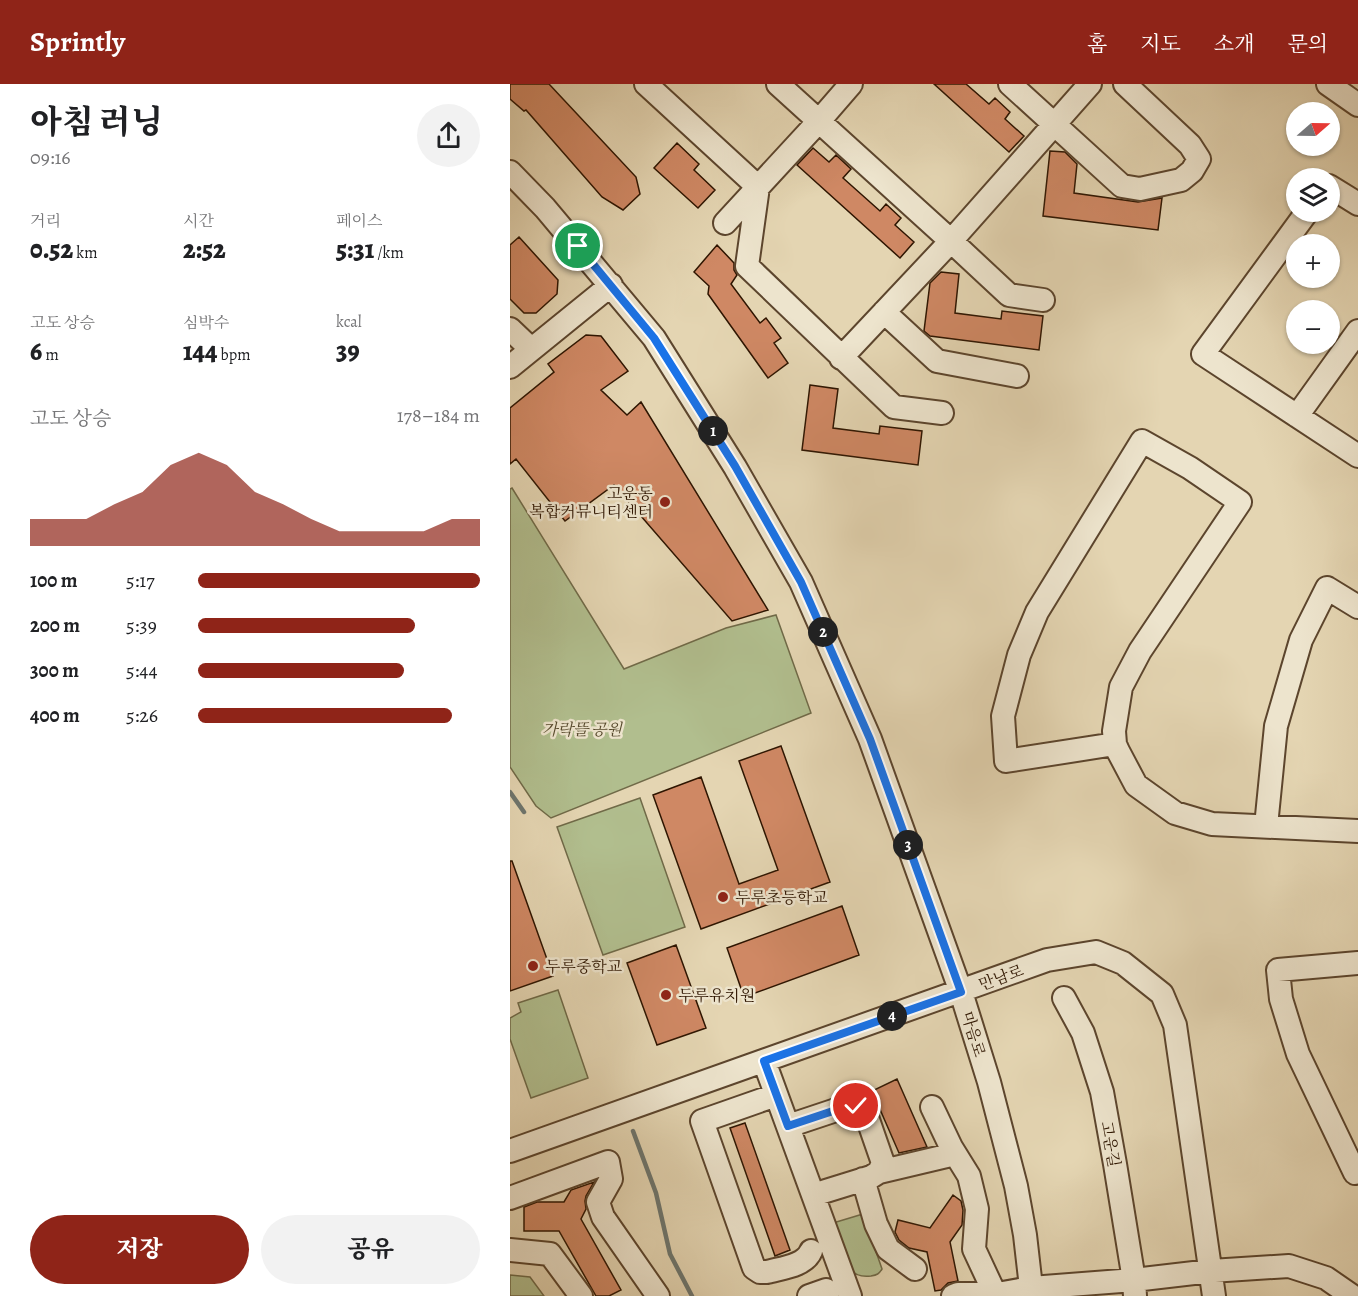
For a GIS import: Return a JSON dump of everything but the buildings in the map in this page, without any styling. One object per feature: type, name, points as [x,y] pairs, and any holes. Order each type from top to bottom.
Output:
[{"type":"street","points":[[646,84],[758,188]]},
{"type":"street","points":[[778,84],[1009,296],[1043,300]]},
{"type":"street","points":[[725,223],[819,122],[851,84]]},
{"type":"street","points":[[1010,84],[1122,186],[1140,189],[1181,180],[1192,171],[1199,159],[1190,146],[1125,84]]},
{"type":"street","points":[[841,358],[951,241],[1090,84]]},
{"type":"street","points":[[1329,84],[1358,105]]},
{"type":"street","name":"마음로","points":[[510,172],[545,208],[654,338],[735,466],[801,582],[870,739],[961,992],[989,1082],[1016,1186],[1032,1292]]},
{"type":"street","points":[[758,188],[747,266],[894,408],[942,413]]},
{"type":"street","points":[[1340,193],[1358,204]]},
{"type":"street","points":[[1300,222],[1203,354],[1358,456]]},
{"type":"street","points":[[510,367],[611,285]]},
{"type":"street","points":[[884,312],[937,361],[1017,376]]},
{"type":"street","points":[[510,329],[531,349]]},
{"type":"street","points":[[1297,416],[1358,331]]},
{"type":"street","points":[[1115,744],[1006,761],[1003,716],[1019,655],[1037,612],[1142,441],[1191,468],[1240,502],[1140,651],[1121,687],[1114,731],[1115,744],[1136,784],[1175,813],[1212,824],[1358,831]]},
{"type":"street","points":[[1266,826],[1276,726],[1301,640],[1326,588],[1358,607]]},
{"type":"street","name":"만남로","points":[[510,1151],[1047,960],[1096,952],[1123,963],[1162,994],[1175,1025],[1214,1296]]},
{"type":"street","points":[[1358,963],[1278,970],[1281,999],[1298,1054],[1355,1173],[1358,1172]]},
{"type":"street","name":"고운길","points":[[1064,998],[1083,1033],[1102,1092],[1134,1288]]},
{"type":"street","points":[[764,1061],[850,1296]]},
{"type":"street","points":[[776,1095],[702,1121],[754,1268],[760,1272],[767,1272],[804,1261],[809,1257],[811,1251]]},
{"type":"street","points":[[788,1126],[851,1106],[856,1106],[866,1114],[883,1163],[871,1176],[876,1224],[888,1249],[915,1269]]},
{"type":"street","points":[[932,1107],[955,1154],[969,1176],[977,1209],[974,1250],[992,1295]]},
{"type":"street","points":[[813,1195],[871,1176],[955,1154]]},
{"type":"street","points":[[510,1198],[608,1162],[610,1179],[598,1202],[603,1217],[658,1296]]},
{"type":"street","points":[[510,1250],[550,1254],[581,1296]]},
{"type":"street","points":[[953,1296],[1134,1288],[1211,1271],[1289,1266],[1326,1278],[1352,1296]]},
{"type":"street","points":[[809,1296],[826,1290],[827,1296]]},
{"type":"green space","name":"가락뜰 공원","points":[[512,488],[624,669],[726,628],[776,615],[811,713],[551,818],[536,806],[510,767],[510,489]]},
{"type":"green space","points":[[640,798],[685,927],[603,955],[557,827]]},
{"type":"green space","points":[[558,990],[588,1078],[531,1098],[510,1039],[510,1018],[521,1012],[518,1003]]},
{"type":"green space","points":[[863,1214],[882,1269],[878,1274],[871,1276],[859,1275],[849,1268],[833,1223]]},
{"type":"green space","points":[[510,1275],[530,1277],[544,1296],[510,1296]]},
{"type":"waterway","points":[[510,792],[524,812]]},
{"type":"waterway","points":[[633,1131],[656,1193],[670,1254],[692,1296]]},
{"type":"place","name":"고운동 복합커뮤니티센터","points":[[665,502]]},
{"type":"place","name":"두루초등학교","points":[[723,897]]},
{"type":"place","name":"두루중학교","points":[[533,966]]},
{"type":"place","name":"두루유치원","points":[[666,995]]},
{"type":"route","points":[[578,246],[654,338],[735,466],[801,582],[870,739],[961,992],[764,1061],[788,1126],[845,1107],[856,1106]]}]
